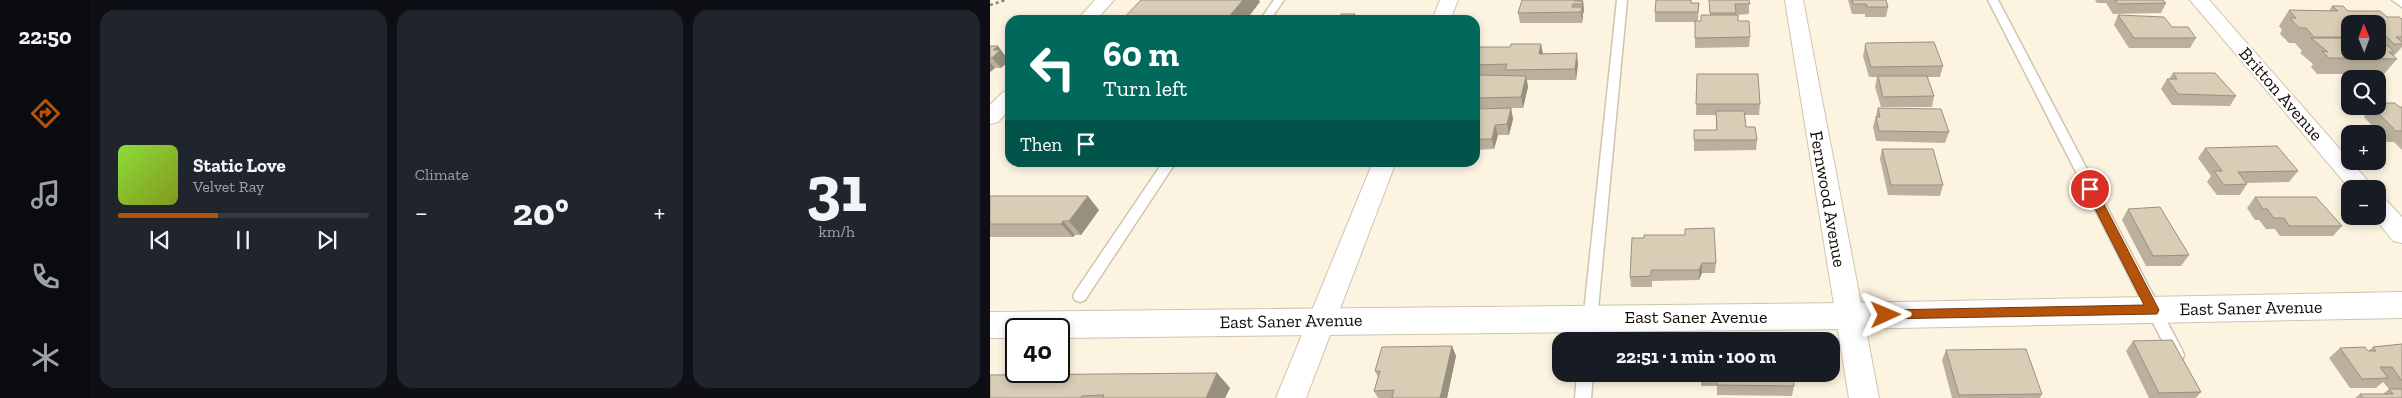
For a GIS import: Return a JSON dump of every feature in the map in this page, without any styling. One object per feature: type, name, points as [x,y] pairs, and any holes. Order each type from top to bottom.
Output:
[{"type":"street","points":[[1091,15],[1105,0]]},
{"type":"street","points":[[1443,15],[1449,0]]},
{"type":"street","name":"Fernwood Avenue","points":[[1794,0],[1848,316],[1864,398]]},
{"type":"street","name":"Britton Avenue","points":[[2199,0],[2355,180]]},
{"type":"street","points":[[990,117],[1005,102]]},
{"type":"street","points":[[1290,398],[1383,167]]},
{"type":"street","points":[[2386,215],[2402,234]]},
{"type":"street","name":"East Saner Avenue","points":[[990,325],[1322,320],[1590,330],[1848,316],[2402,305]]},
{"type":"lane","points":[[1268,15],[1279,0]]},
{"type":"lane","points":[[1590,330],[1622,0]]},
{"type":"lane","points":[[1993,0],[2181,363]]},
{"type":"lane","points":[[2397,0],[2402,4]]},
{"type":"lane","points":[[1080,296],[1167,167]]},
{"type":"lane","points":[[1583,398],[1584,382]]},
{"type":"path","points":[[990,5],[1006,0]]},
{"type":"building","points":[[1141,0],[1243,0],[1230,15],[1127,15]]},
{"type":"building","points":[[1522,0],[1583,1],[1582,4],[1573,4],[1572,7],[1582,7],[1581,12],[1518,13]]},
{"type":"building","points":[[1656,0],[1691,0],[1691,3],[1699,3],[1698,12],[1655,12]]},
{"type":"building","points":[[1709,0],[1749,0],[1750,4],[1735,4],[1736,13],[1710,13]]},
{"type":"building","points":[[1852,0],[1886,0],[1888,7],[1867,7],[1866,4],[1853,4]]},
{"type":"building","points":[[2115,0],[2163,0],[2166,3],[2118,4]]},
{"type":"building","points":[[2332,6],[2343,6],[2348,11],[2380,11],[2385,15],[2341,15],[2341,37],[2314,37],[2306,28],[2299,28],[2290,18],[2296,18],[2289,10],[2338,11]]},
{"type":"building","points":[[1701,15],[1738,15],[1738,21],[1749,21],[1750,37],[1695,38],[1695,21],[1701,21]]},
{"type":"building","points":[[2118,15],[2164,17],[2172,27],[2188,27],[2196,38],[2134,38]]},
{"type":"building","points":[[2386,16],[2402,19],[2402,37],[2396,37],[2402,44],[2394,44],[2387,37]]},
{"type":"building","points":[[2311,38],[2341,38],[2341,58],[2329,58],[2322,51],[2328,52]]},
{"type":"building","points":[[1934,42],[1943,66],[1871,67],[1865,46],[1866,43]]},
{"type":"building","points":[[1511,44],[1541,44],[1539,54],[1577,53],[1575,69],[1505,70],[1507,64],[1480,65],[1480,47],[1510,47]]},
{"type":"building","points":[[990,46],[998,46],[993,50],[1000,50],[992,58],[990,57]]},
{"type":"building","points":[[2386,46],[2394,52],[2389,52],[2397,59],[2386,59]]},
{"type":"building","points":[[2173,73],[2215,73],[2236,96],[2178,94],[2167,79],[2177,79]]},
{"type":"building","points":[[1697,74],[1758,74],[1760,104],[1696,104]]},
{"type":"building","points":[[1480,75],[1526,76],[1521,97],[1480,98]]},
{"type":"building","points":[[1878,76],[1927,76],[1934,96],[1883,97]]},
{"type":"building","points":[[2386,103],[2395,103],[2402,107],[2402,131],[2396,131],[2380,115],[2386,115]]},
{"type":"building","points":[[1511,108],[1507,124],[1495,125],[1492,139],[1480,139],[1480,109]]},
{"type":"building","points":[[1878,108],[1941,109],[1949,132],[1879,131],[1876,117],[1880,117]]},
{"type":"building","points":[[1716,111],[1744,111],[1746,127],[1755,127],[1757,140],[1694,140],[1694,130],[1717,130]]},
{"type":"building","points":[[2277,146],[2298,171],[2238,172],[2247,184],[2224,185],[2214,171],[2222,171],[2205,148]]},
{"type":"building","points":[[1882,149],[1933,149],[1943,185],[1891,185]]},
{"type":"building","points":[[990,196],[1088,196],[1069,221],[1063,221],[1061,224],[990,224]]},
{"type":"building","points":[[2255,197],[2316,197],[2342,226],[2289,226],[2284,218],[2274,218],[2267,209],[2263,209]]},
{"type":"building","points":[[2160,207],[2189,255],[2153,256],[2128,209]]},
{"type":"building","points":[[1714,228],[1716,263],[1702,263],[1699,270],[1651,270],[1651,276],[1630,277],[1632,238],[1644,238],[1644,235],[1685,235],[1685,229]]},
{"type":"building","points":[[2172,340],[2201,392],[2159,393],[2133,341]]},
{"type":"building","points":[[2402,344],[2402,381],[2392,367],[2380,367],[2388,378],[2362,379],[2340,348],[2365,347],[2368,351],[2376,351],[2373,347]]},
{"type":"building","points":[[1452,346],[1440,398],[1392,398],[1394,390],[1374,391],[1380,371],[1375,371],[1382,347]]},
{"type":"building","points":[[2026,349],[2042,394],[1959,395],[1946,350]]},
{"type":"building","points":[[1217,373],[1206,398],[1103,398],[1104,395],[1082,396],[1081,398],[990,398],[990,375],[1005,375],[1005,383],[1070,383],[1070,374]]},
{"type":"building","points":[[1717,382],[1794,382],[1794,386],[1717,385]]},
{"type":"building","points":[[2389,389],[2402,389],[2402,398],[2363,398],[2360,394],[2393,394]]},
{"type":"route","points":[[1886,315],[2153,310],[2090,189]]}]
